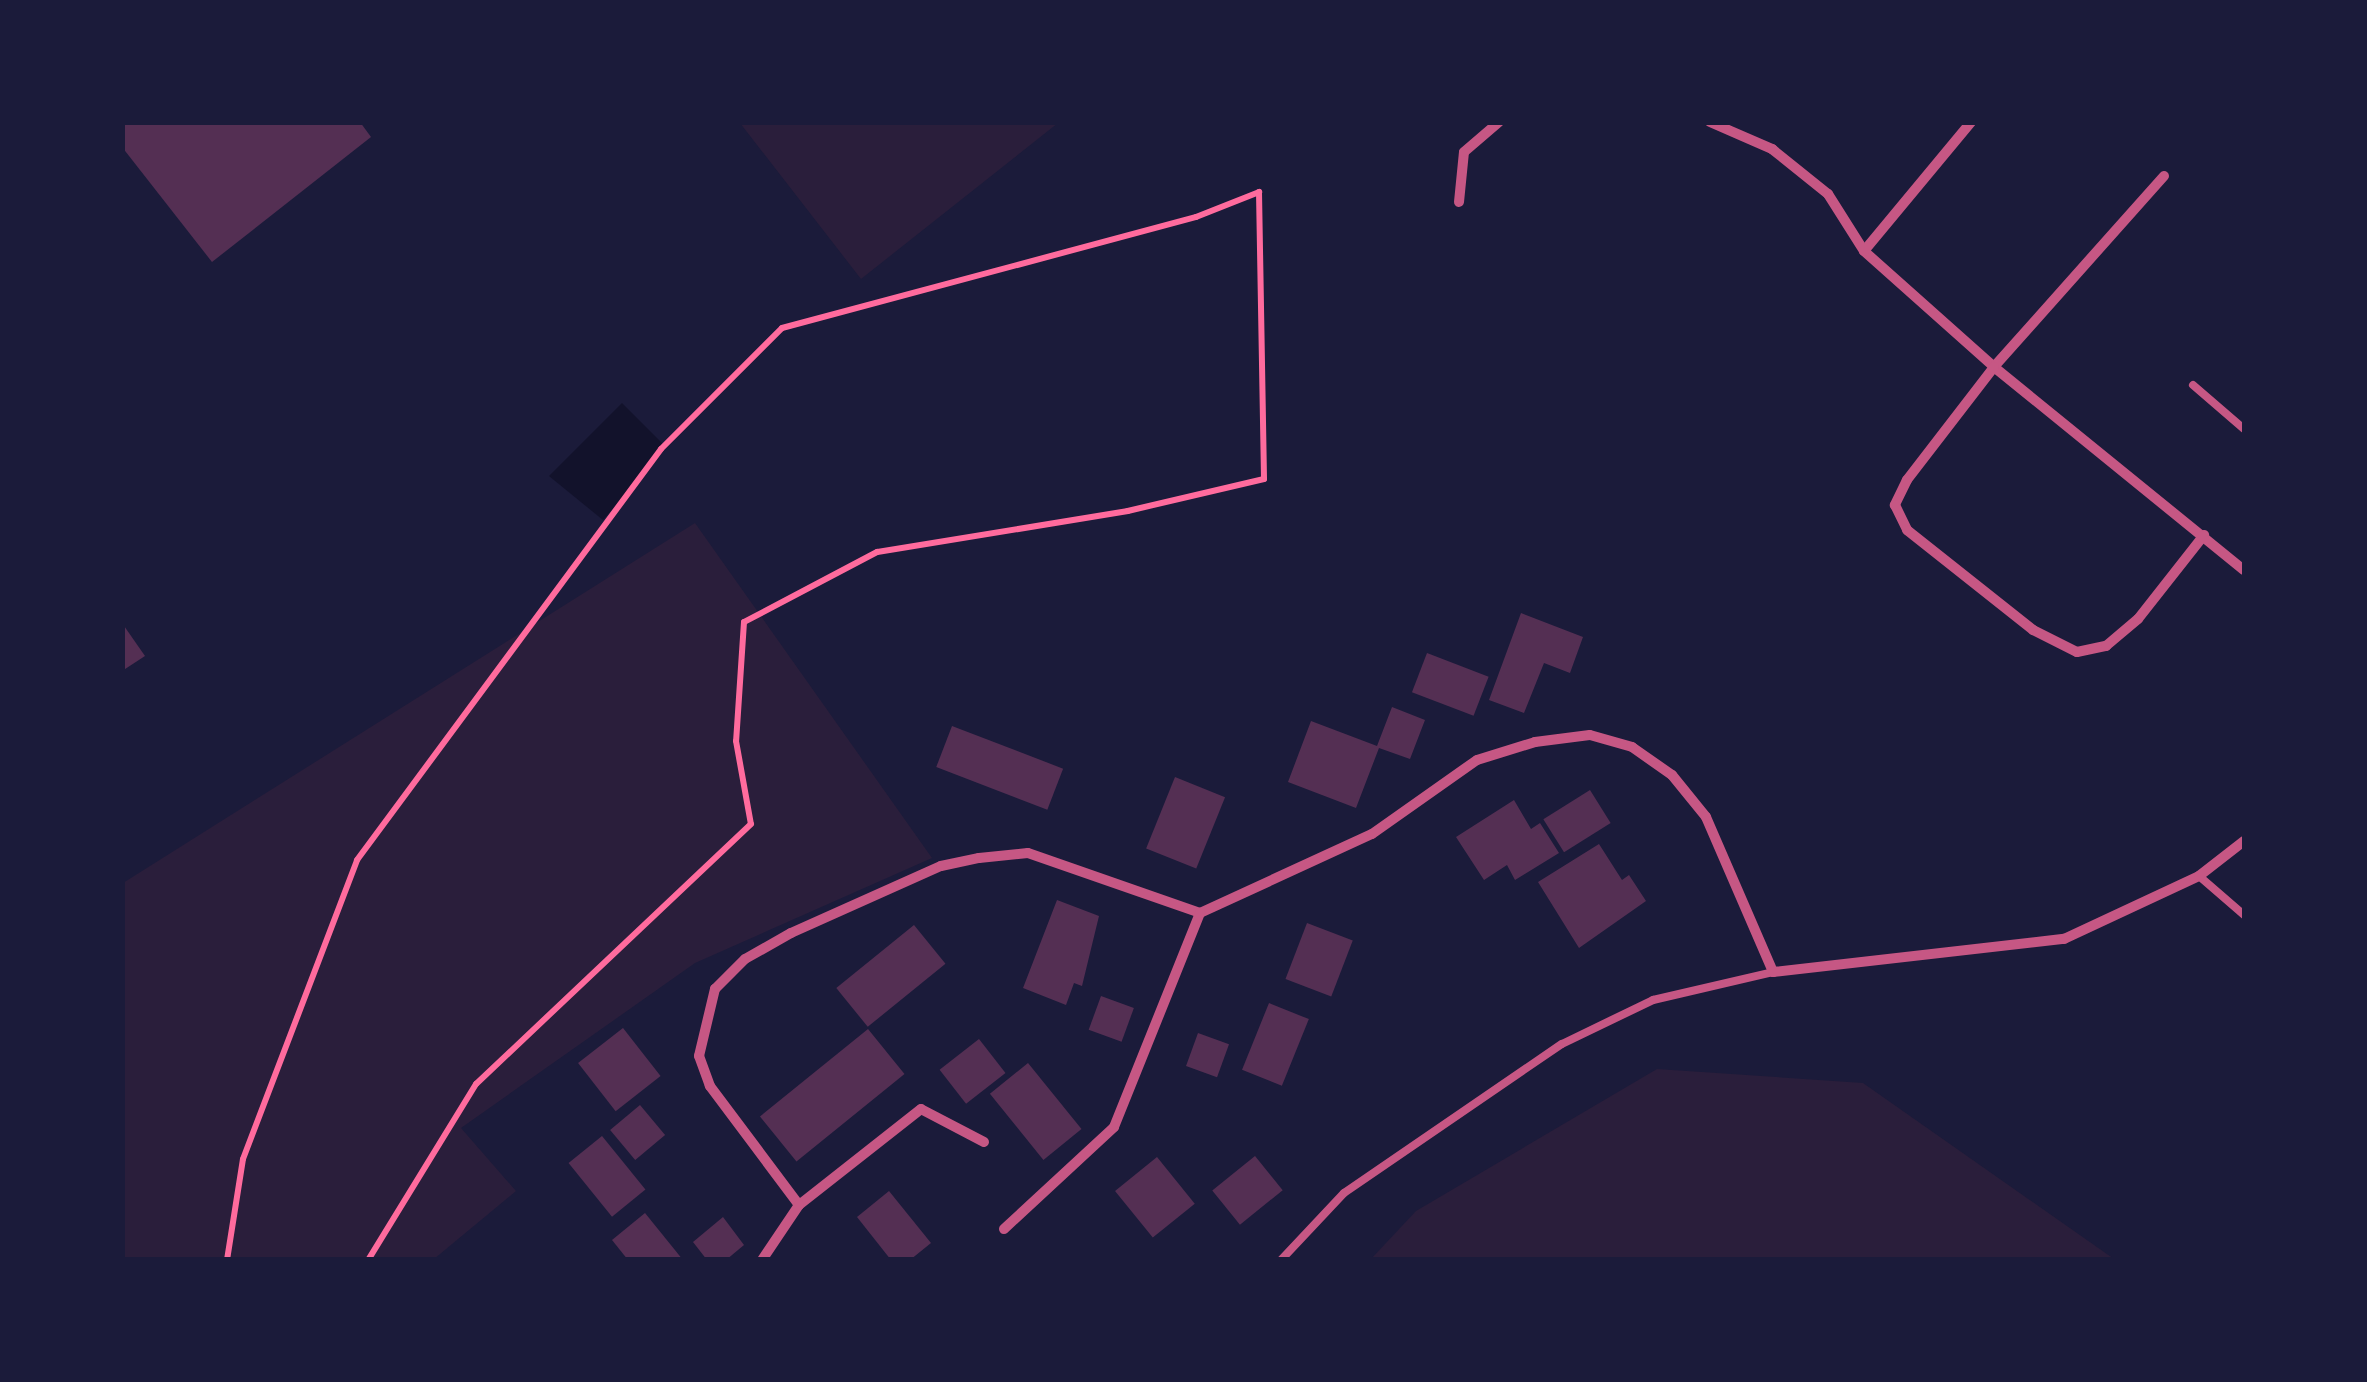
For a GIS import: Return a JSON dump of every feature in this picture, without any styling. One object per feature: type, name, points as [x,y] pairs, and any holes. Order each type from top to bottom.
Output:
[{"type":"street","points":[[1459,202],[1464,152],[1499,122]]},
{"type":"street","points":[[1710,122],[1772,149],[1828,194],[1864,251],[1994,367],[2244,570]]},
{"type":"street","points":[[1864,251],[1972,122]]},
{"type":"street","points":[[2164,176],[1994,367],[1907,480],[1896,506],[1907,530],[2033,630],[2077,652],[2106,646],[2138,619],[2204,535]]},
{"type":"street","points":[[1004,1230],[1114,1128],[1200,913],[1372,834],[1477,760],[1535,742],[1590,736],[1632,747],[1672,775],[1706,817],[1738,879],[1773,972],[2064,939],[2199,876],[2244,841]]},
{"type":"street","points":[[799,1205],[710,1086],[699,1056],[715,989],[745,959],[942,866],[995,856],[1028,853],[1200,913]]},
{"type":"street","points":[[762,1260],[799,1205],[921,1110],[984,1142]]},
{"type":"lane","points":[[2192,385],[2244,429]]},
{"type":"lane","points":[[2199,876],[2244,915]]},
{"type":"lane","points":[[1281,1260],[1344,1192],[1562,1044],[1653,1000],[1773,972]]},
{"type":"path","points":[[226,1260],[243,1159],[357,860],[660,449],[782,328],[1196,217],[1259,192],[1264,479],[1128,511],[878,552],[744,622],[736,741],[751,824],[476,1084],[368,1260]]},
{"type":"shaded area","points":[[740,123],[1058,123],[861,279]]},
{"type":"shaded area","points":[[622,403],[666,447],[603,520],[549,476]]},
{"type":"shaded area","points":[[695,523],[932,858],[695,963],[461,1128],[516,1191],[434,1259],[123,1260],[123,883]]},
{"type":"shaded area","points":[[1657,1069],[1863,1083],[2114,1259],[1371,1259],[1416,1211]]},
{"type":"building","points":[[122,122],[360,122],[371,137],[212,262],[122,147]]},
{"type":"building","points":[[1521,613],[1583,637],[1570,673],[1544,663],[1524,713],[1489,700]]},
{"type":"building","points":[[122,623],[145,656],[122,671]]},
{"type":"building","points":[[1427,653],[1489,677],[1474,716],[1412,692]]},
{"type":"building","points":[[1392,707],[1425,720],[1410,759],[1379,748],[1356,808],[1288,782],[1311,721],[1377,746]]},
{"type":"building","points":[[952,726],[1063,769],[1047,810],[936,767]]},
{"type":"building","points":[[1175,777],[1225,797],[1196,869],[1146,848]]},
{"type":"building","points":[[1590,790],[1611,823],[1564,852],[1543,819]]},
{"type":"building","points":[[1514,800],[1531,829],[1540,823],[1559,853],[1515,880],[1507,865],[1484,880],[1456,837]]},
{"type":"building","points":[[1599,844],[1622,880],[1629,875],[1646,901],[1579,948],[1538,882]]},
{"type":"building","points":[[1057,900],[1099,916],[1082,986],[1074,983],[1066,1005],[1023,988]]},
{"type":"building","points":[[1307,923],[1353,941],[1331,997],[1285,979]]},
{"type":"building","points":[[914,925],[945,964],[868,1027],[836,988]]},
{"type":"building","points":[[1101,996],[1134,1008],[1122,1042],[1089,1030]]},
{"type":"building","points":[[1269,1003],[1309,1019],[1282,1086],[1242,1070]]},
{"type":"building","points":[[623,1028],[661,1076],[616,1111],[578,1063]]},
{"type":"building","points":[[868,1029],[905,1074],[796,1162],[760,1116]]},
{"type":"building","points":[[1198,1033],[1229,1044],[1217,1077],[1186,1066]]},
{"type":"building","points":[[979,1039],[1005,1073],[966,1104],[940,1070]]},
{"type":"building","points":[[1028,1063],[1081,1129],[1043,1160],[990,1094]]},
{"type":"building","points":[[640,1105],[665,1135],[635,1160],[610,1130]]},
{"type":"building","points":[[602,1136],[645,1190],[612,1217],[569,1163]]},
{"type":"building","points":[[1255,1156],[1283,1190],[1240,1225],[1212,1191]]},
{"type":"building","points":[[1157,1157],[1195,1204],[1153,1238],[1115,1191]]},
{"type":"building","points":[[889,1191],[931,1243],[910,1260],[891,1260],[857,1217]]},
{"type":"building","points":[[645,1213],[683,1260],[628,1260],[612,1240]]},
{"type":"building","points":[[723,1217],[744,1245],[726,1260],[707,1260],[693,1242]]}]
